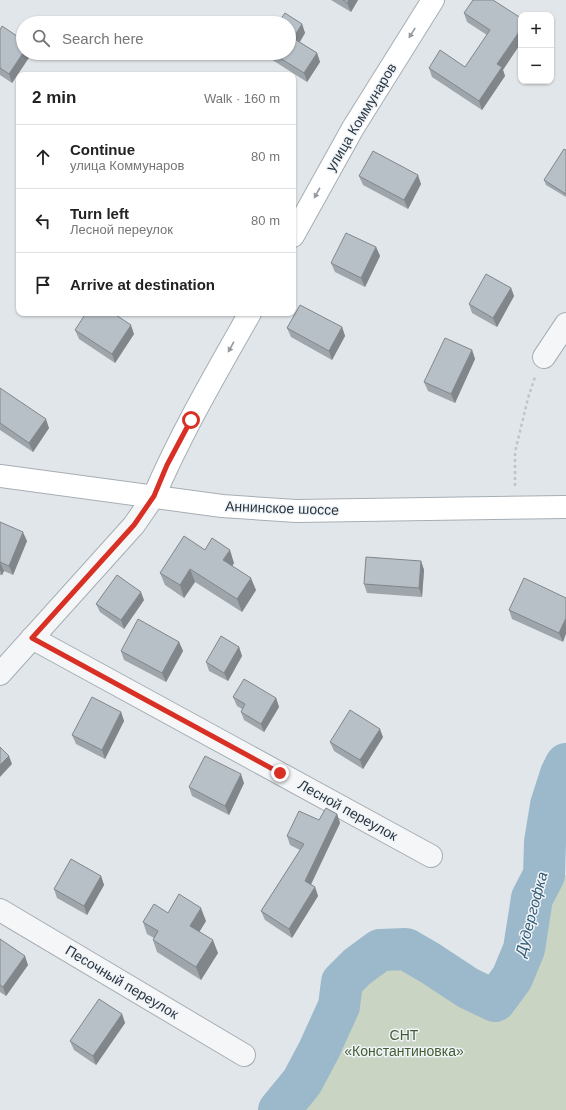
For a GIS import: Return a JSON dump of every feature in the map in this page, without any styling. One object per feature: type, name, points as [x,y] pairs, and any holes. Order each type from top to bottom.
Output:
[{"type":"street","name":"улица Коммунаров","points":[[296,231],[353,128],[433,0]]},
{"type":"street","points":[[0,674],[134,525],[154,496],[179,442],[248,316]]},
{"type":"street","points":[[544,357],[566,324]]},
{"type":"street","name":"Аннинское шоссе","points":[[0,476],[222,506],[296,511],[566,507]]},
{"type":"street","name":"Лесной переулок","points":[[32,638],[431,856]]},
{"type":"street","name":"Песочный переулок","points":[[0,910],[244,1055]]},
{"type":"path","points":[[515,486],[516,452],[528,398],[544,357]]},
{"type":"green space","name":"СНТ «Константиновка»","points":[[566,874],[566,1110],[301,1110],[318,1075],[354,991],[375,968],[405,966],[479,1009],[512,1009],[533,963],[543,915]]},
{"type":"building","points":[[473,0],[493,0],[518,16],[518,33],[497,64],[502,67],[479,101],[429,68],[440,50],[465,67],[490,30],[464,13]]},
{"type":"building","points":[[285,13],[290,16],[283,16]]},
{"type":"building","points":[[296,20],[302,24],[296,33]]},
{"type":"building","points":[[2,26],[16,35],[16,60],[18,60],[9,74],[0,68],[0,30]]},
{"type":"building","points":[[296,40],[317,53],[304,73],[283,60],[296,60]]},
{"type":"building","points":[[564,149],[566,150],[566,194],[544,180]]},
{"type":"building","points":[[373,151],[418,175],[404,200],[359,176]]},
{"type":"building","points":[[346,233],[376,247],[361,278],[331,263]]},
{"type":"building","points":[[486,274],[511,288],[493,318],[469,304]]},
{"type":"building","points":[[300,305],[342,327],[329,351],[287,328],[294,316],[296,316],[296,312]]},
{"type":"building","points":[[84,316],[118,316],[131,325],[112,354],[75,330]]},
{"type":"building","points":[[445,338],[472,350],[451,394],[424,382]]},
{"type":"building","points":[[0,388],[46,419],[29,443],[0,423]]},
{"type":"building","points":[[0,522],[23,532],[9,566],[0,562]]},
{"type":"building","points":[[184,536],[205,550],[212,538],[230,550],[223,560],[251,578],[237,599],[190,569],[180,585],[160,573]]},
{"type":"building","points":[[366,557],[421,561],[419,588],[364,584]]},
{"type":"building","points":[[117,575],[141,592],[121,620],[96,604]]},
{"type":"building","points":[[524,578],[566,598],[566,618],[559,633],[509,610]]},
{"type":"building","points":[[138,619],[179,642],[162,673],[121,651]]},
{"type":"building","points":[[221,636],[239,647],[224,673],[206,662]]},
{"type":"building","points":[[244,679],[276,698],[261,724],[241,712],[245,704],[233,697]]},
{"type":"building","points":[[92,697],[121,712],[102,750],[72,735]]},
{"type":"building","points":[[350,710],[380,729],[360,760],[330,742]]},
{"type":"building","points":[[0,747],[9,756],[0,765]]},
{"type":"building","points":[[205,756],[241,774],[225,806],[189,787]]},
{"type":"building","points":[[326,808],[337,814],[305,881],[315,887],[289,929],[261,911],[304,844],[287,836],[299,811],[319,820]]},
{"type":"building","points":[[71,859],[101,876],[84,906],[54,889]]},
{"type":"building","points":[[179,894],[201,908],[190,926],[213,940],[196,967],[153,940],[158,931],[143,922],[154,904],[168,913]]},
{"type":"building","points":[[0,939],[25,956],[3,987],[0,985]]},
{"type":"building","points":[[99,999],[122,1014],[93,1056],[70,1041]]},
{"type":"waterway","name":"Дудергофка","points":[[279,1110],[302,1082],[319,1050],[339,1006],[342,982],[357,967],[380,950],[406,949],[468,988],[495,1001],[512,978],[524,949],[532,898],[544,875],[545,842],[551,805],[561,774],[566,764]]},
{"type":"route","points":[[191,420],[167,465],[154,496],[134,525],[32,638],[280,773]]}]
